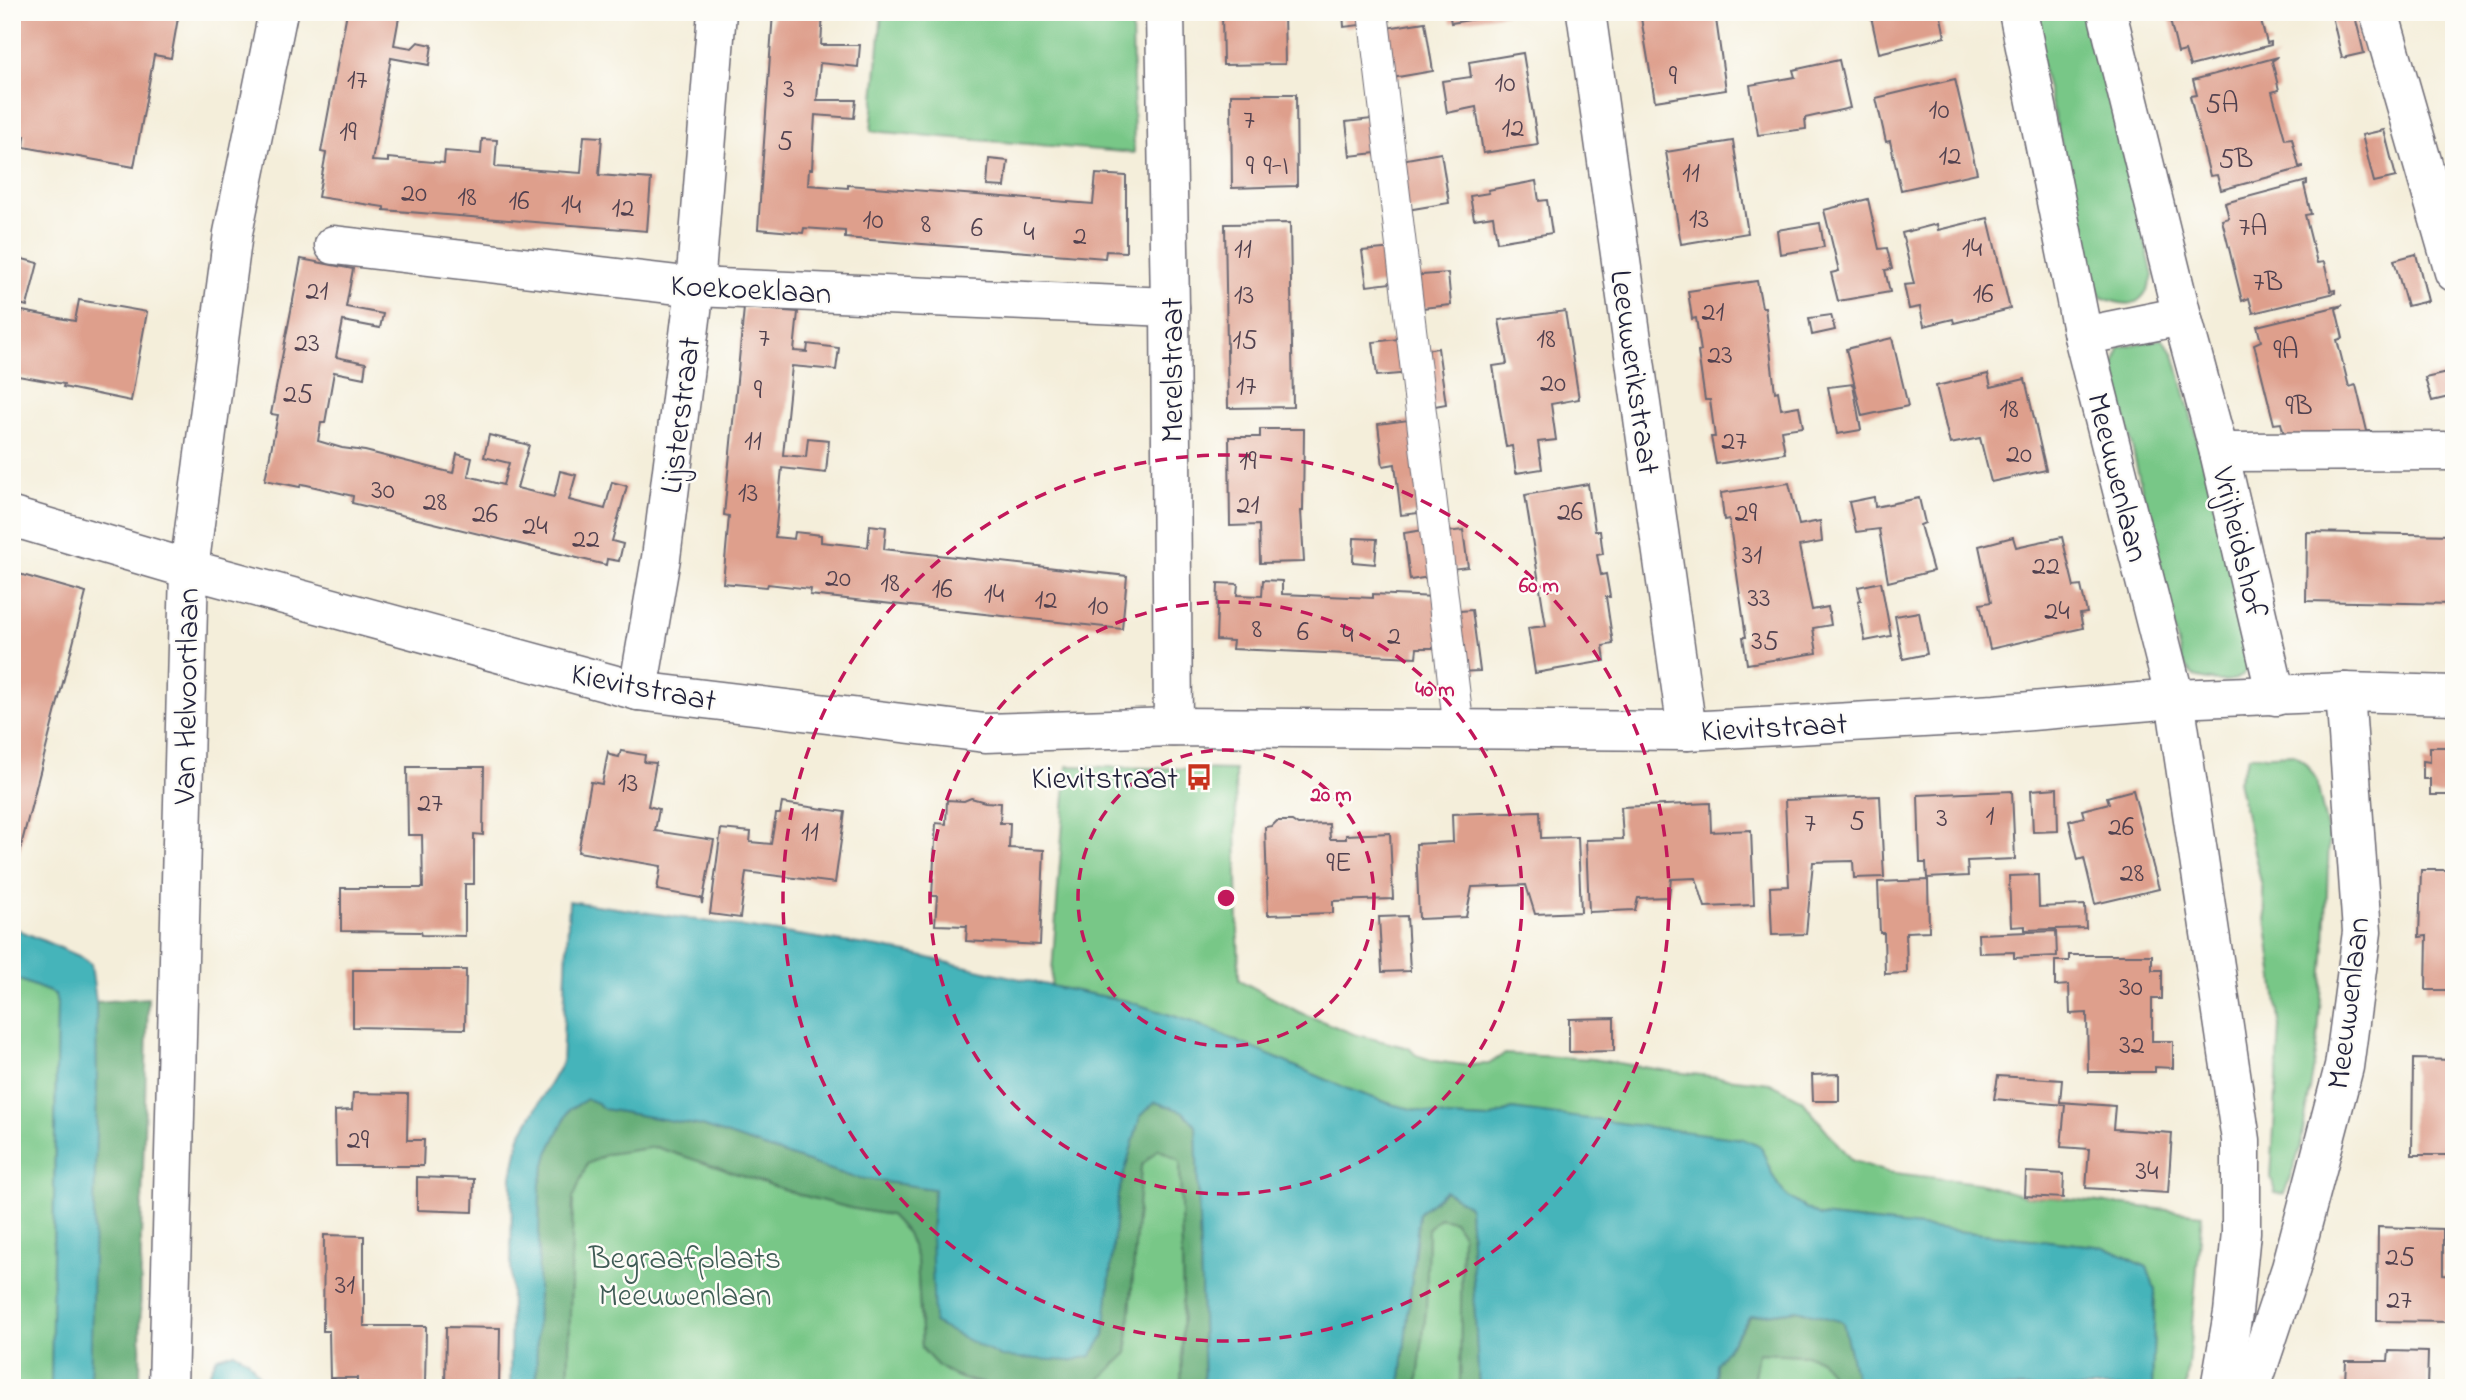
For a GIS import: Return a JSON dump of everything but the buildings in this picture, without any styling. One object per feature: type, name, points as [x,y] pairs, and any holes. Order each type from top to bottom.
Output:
[{"type":"street","name":"Van Helvoortlaan","points":[[167,1388],[189,569],[233,233],[278,12]]},
{"type":"street","name":"Lijsterstraat","points":[[638,691],[661,558],[695,287],[717,12]]},
{"type":"street","name":"Merelstraat","points":[[1165,12],[1173,727]]},
{"type":"street","name":"Leeuwerikstraat","points":[[1586,12],[1687,731]]},
{"type":"street","name":"Meeuwenlaan","points":[[2018,12],[2083,336],[2175,699],[2241,1140],[2241,1233],[2233,1313],[2220,1388]]},
{"type":"street","points":[[2107,12],[2182,316],[2219,452]]},
{"type":"street","points":[[2379,12],[2454,272]]},
{"type":"street","name":"Koekoeklaan","points":[[334,245],[695,287],[1170,307]]},
{"type":"street","points":[[2083,336],[2182,316]]},
{"type":"street","name":"Vrijheidshof","points":[[2276,696],[2219,452],[2454,451]]},
{"type":"street","name":"Kievitstraat","points":[[12,517],[189,569],[638,691],[985,733],[1173,727],[1687,731],[1994,714],[2175,699]]},
{"type":"street","name":"Meeuwenlaan","points":[[2251,1388],[2291,1268],[2344,1067],[2362,932],[2345,692]]},
{"type":"street","points":[[2175,699],[2345,692],[2454,695]]},
{"type":"lane","points":[[1373,12],[1459,730]]},
{"type":"green space","points":[[882,12],[1132,12],[1134,153],[871,131]]},
{"type":"green space","points":[[2029,12],[2087,12],[2125,155],[2153,276],[2145,294],[2134,303],[2120,303],[2101,297],[2096,286]]},
{"type":"green space","points":[[2162,339],[2174,354],[2231,563],[2251,663],[2242,676],[2234,680],[2201,679],[2193,675],[2182,661],[2114,369],[2119,347]]},
{"type":"green space","points":[[2294,754],[2306,763],[2316,779],[2329,838],[2317,1048],[2300,1149],[2284,1194],[2275,1193],[2271,1177],[2280,1027],[2262,887],[2238,781],[2249,756]]},
{"type":"green space","points":[[1067,766],[1235,770],[1239,980],[1299,1012],[1354,1034],[1409,1048],[1416,1055],[1434,1061],[1465,1065],[1489,1064],[1504,1054],[1592,1059],[1770,1083],[1801,1099],[1851,1160],[1887,1172],[1977,1183],[2025,1196],[2202,1214],[2186,1388],[2152,1388],[2155,1290],[2147,1267],[2104,1247],[1819,1216],[1795,1202],[1781,1189],[1771,1173],[1761,1147],[1512,1109],[1488,1119],[1448,1117],[1394,1105],[1348,1089],[1192,1022],[1127,1001],[1051,986]]},
{"type":"green space","points":[[12,977],[55,994],[57,1004],[51,1388],[12,1388]]},
{"type":"green space","points":[[148,998],[140,1388],[90,1388],[96,1002]]},
{"type":"green space","points":[[587,1099],[604,1109],[702,1126],[852,1177],[934,1189],[931,1235],[1104,1335],[1118,1195],[1140,1117],[1155,1102],[1182,1111],[1196,1124],[1204,1381],[1211,1388],[1181,1388],[1183,1299],[1180,1161],[1159,1149],[1141,1166],[1127,1353],[1093,1386],[1015,1387],[996,1386],[959,1377],[938,1366],[922,1348],[917,1259],[907,1233],[890,1215],[801,1195],[656,1147],[607,1154],[587,1164],[573,1198],[568,1388],[536,1388],[540,1184],[548,1153],[569,1110]]},
{"type":"green space","name":"Begraafplaats Meeuwenlaan","points":[[656,1147],[801,1195],[890,1215],[907,1233],[917,1259],[922,1349],[937,1365],[952,1375],[971,1382],[1012,1388],[568,1388],[573,1198],[587,1164],[606,1154]]},
{"type":"green space","name":"Begraafplaats Meeuwenlaan","points":[[1158,1149],[1180,1161],[1183,1299],[1181,1388],[1033,1388],[1093,1386],[1127,1354],[1141,1165]]},
{"type":"green space","points":[[1445,1191],[1469,1206],[1479,1388],[1460,1388],[1462,1233],[1454,1221],[1439,1218],[1428,1229],[1426,1310],[1417,1388],[1400,1388],[1419,1213]]},
{"type":"green space","points":[[1439,1218],[1454,1221],[1462,1233],[1460,1388],[1417,1388],[1426,1310],[1428,1228]]},
{"type":"green space","points":[[1797,1310],[1843,1322],[1858,1388],[1831,1388],[1833,1377],[1820,1359],[1806,1355],[1758,1353],[1752,1388],[1715,1388],[1716,1364],[1751,1316]]},
{"type":"green space","points":[[1758,1353],[1806,1355],[1820,1359],[1833,1377],[1831,1388],[1752,1388]]},
{"type":"water","points":[[569,901],[885,948],[1127,1001],[1192,1022],[1348,1089],[1394,1105],[1448,1117],[1488,1119],[1512,1109],[1743,1139],[1761,1147],[1771,1173],[1787,1196],[1820,1216],[2104,1247],[2147,1267],[2155,1290],[2152,1388],[1858,1388],[1843,1322],[1797,1310],[1750,1316],[1716,1364],[1715,1388],[1479,1388],[1469,1206],[1445,1191],[1419,1213],[1400,1388],[1211,1388],[1204,1381],[1196,1125],[1182,1111],[1155,1102],[1140,1117],[1118,1195],[1104,1336],[1091,1356],[1070,1361],[1001,1357],[934,1323],[931,1235],[934,1189],[852,1177],[702,1126],[604,1109],[587,1099],[569,1110],[548,1153],[540,1184],[536,1388],[510,1388],[512,1176],[520,1136],[562,1063]]},
{"type":"water","points":[[12,927],[91,964],[96,1002],[97,1087],[90,1388],[51,1388],[57,1004],[55,994],[12,977]]},
{"type":"water","points":[[234,1352],[248,1360],[268,1388],[210,1388],[209,1374],[217,1357]]},
{"type":"place","name":"Kievitstraat","points":[[1199,777]]}]
